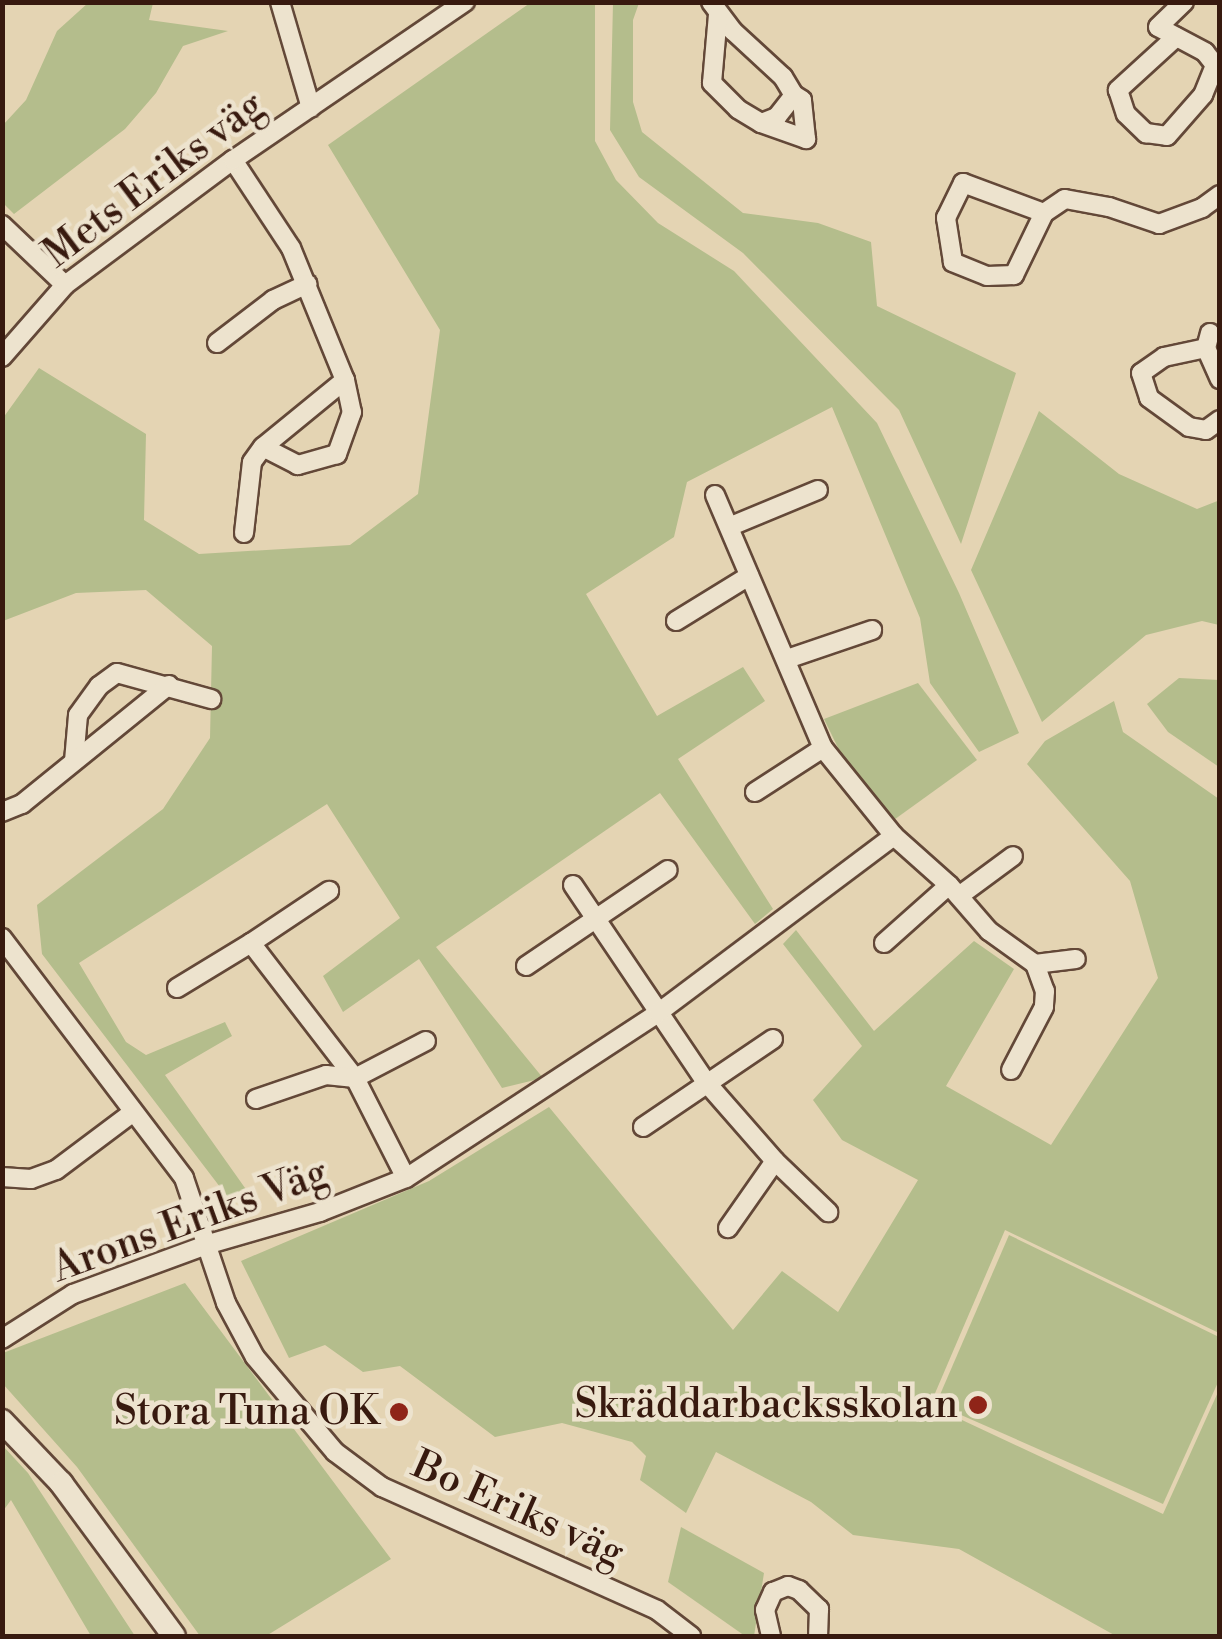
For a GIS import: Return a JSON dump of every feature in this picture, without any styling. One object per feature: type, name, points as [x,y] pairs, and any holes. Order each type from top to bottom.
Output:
[{"type":"street","name":"Mets Eriks väg","points":[[280,2],[310,108]]},
{"type":"street","name":"Mets Eriks väg","points":[[2,357],[65,285],[232,160],[465,2]]},
{"type":"street","points":[[1176,36],[1118,90],[1126,114],[1146,133],[1167,136],[1204,94],[1215,65],[1205,52],[1176,36],[1158,27],[1184,2]]},
{"type":"street","points":[[715,8],[783,76],[794,96],[802,100],[806,139],[738,109],[712,83],[715,8]]},
{"type":"street","points":[[761,122],[777,117],[794,96]]},
{"type":"street","points":[[232,160],[291,248],[345,380],[352,412],[337,454],[298,465],[264,447]]},
{"type":"street","points":[[1044,214],[963,183],[946,218],[953,262],[987,276],[1014,275],[1044,214],[1064,199],[1110,207],[1160,224],[1202,208],[1220,194]]},
{"type":"street","points":[[2,224],[65,285]]},
{"type":"street","points":[[217,343],[273,300],[307,284]]},
{"type":"street","points":[[1220,379],[1208,341],[1164,358],[1142,373],[1149,398],[1189,426],[1206,430],[1220,420]]},
{"type":"street","points":[[244,533],[252,462],[264,447],[345,380]]},
{"type":"street","points":[[731,526],[818,490]]},
{"type":"street","points":[[715,495],[823,748],[894,836],[954,891],[989,931],[1034,964],[1045,991],[1044,1007],[1011,1070]]},
{"type":"street","points":[[676,621],[748,576]]},
{"type":"street","points":[[787,660],[872,630]]},
{"type":"street","points":[[74,761],[78,715],[99,686],[117,674],[211,698]]},
{"type":"street","points":[[2,812],[22,804],[169,685]]},
{"type":"street","points":[[755,792],[823,748]]},
{"type":"street","name":"Arons Eriks Väg","points":[[2,1338],[73,1294],[209,1244],[320,1212],[406,1178],[658,1013],[894,836]]},
{"type":"street","points":[[884,943],[954,891],[1012,856]]},
{"type":"street","points":[[526,966],[668,870]]},
{"type":"street","points":[[573,886],[706,1082],[775,1161],[828,1212]]},
{"type":"street","points":[[177,988],[328,891]]},
{"type":"street","name":"Bo Eriks väg","points":[[2,938],[184,1178],[226,1302],[254,1356],[335,1452],[382,1487],[657,1610],[691,1636]]},
{"type":"street","points":[[251,943],[355,1078],[406,1178]]},
{"type":"street","points":[[1034,964],[1076,959]]},
{"type":"street","points":[[644,1127],[772,1039]]},
{"type":"street","points":[[256,1099],[326,1075],[355,1078],[426,1041]]},
{"type":"street","points":[[2,1177],[31,1179],[56,1170],[132,1113]]},
{"type":"street","points":[[728,1228],[775,1161]]},
{"type":"street","points":[[2,1421],[61,1482],[174,1636]]},
{"type":"street","points":[[771,1636],[765,1610],[773,1592],[788,1586],[819,1608],[818,1636]]},
{"type":"green space","points":[[88,3],[153,3],[149,20],[228,31],[183,46],[156,93],[125,129],[14,214],[3,203],[3,125],[26,100],[57,31]]},
{"type":"green space","points":[[530,3],[595,3],[595,141],[616,180],[658,223],[734,271],[877,423],[959,593],[1019,733],[979,752],[930,683],[920,618],[832,407],[687,482],[674,537],[586,594],[657,716],[743,667],[765,701],[678,759],[773,909],[755,924],[660,793],[436,947],[543,1078],[502,1088],[419,959],[343,1012],[323,976],[400,918],[327,804],[79,963],[126,1042],[146,1055],[225,1022],[232,1036],[165,1075],[250,1195],[233,1204],[42,954],[37,905],[163,809],[210,738],[212,646],[146,590],[76,593],[3,621],[3,418],[39,368],[146,434],[144,520],[199,554],[350,545],[418,494],[440,330],[328,145]]},
{"type":"green space","points":[[613,3],[639,3],[633,20],[633,102],[642,132],[743,213],[818,223],[871,242],[877,306],[1016,373],[961,544],[899,410],[743,253],[639,177],[610,130]]},
{"type":"green space","points":[[1039,411],[1119,474],[1197,509],[1220,500],[1219,625],[1202,621],[1146,635],[1042,722],[971,570]]},
{"type":"green space","points":[[1179,678],[1219,680],[1219,767],[1168,732],[1147,704]]},
{"type":"green space","points":[[918,683],[977,760],[891,822],[841,754],[824,719]]},
{"type":"green space","points":[[1114,701],[1123,732],[1219,799],[1219,1333],[1005,1230],[930,1405],[1163,1514],[1219,1390],[1219,1636],[1116,1636],[959,1549],[853,1535],[811,1502],[716,1452],[686,1513],[640,1480],[646,1456],[632,1442],[562,1423],[495,1437],[400,1366],[363,1372],[325,1345],[289,1358],[241,1261],[429,1181],[549,1107],[733,1330],[782,1271],[838,1312],[918,1180],[842,1140],[813,1100],[862,1046],[783,944],[796,930],[874,1031],[974,941],[1014,969],[946,1086],[1051,1145],[1158,978],[1130,881],[1027,764],[1045,741]]},
{"type":"green space","points":[[1009,1235],[1219,1337],[1219,1380],[1163,1504],[936,1404]]},
{"type":"green space","points":[[185,1283],[391,1559],[266,1636],[200,1636],[77,1467],[3,1384],[3,1353]]},
{"type":"green space","points":[[3,1446],[28,1473],[135,1636],[91,1636],[11,1500],[3,1511]]},
{"type":"green space","points":[[681,1527],[764,1573],[754,1636],[745,1636],[668,1582]]},
{"type":"place","name":"Skräddarbacksskolan","points":[[978,1405]]},
{"type":"place","name":"Stora Tuna OK","points":[[399,1412]]}]
